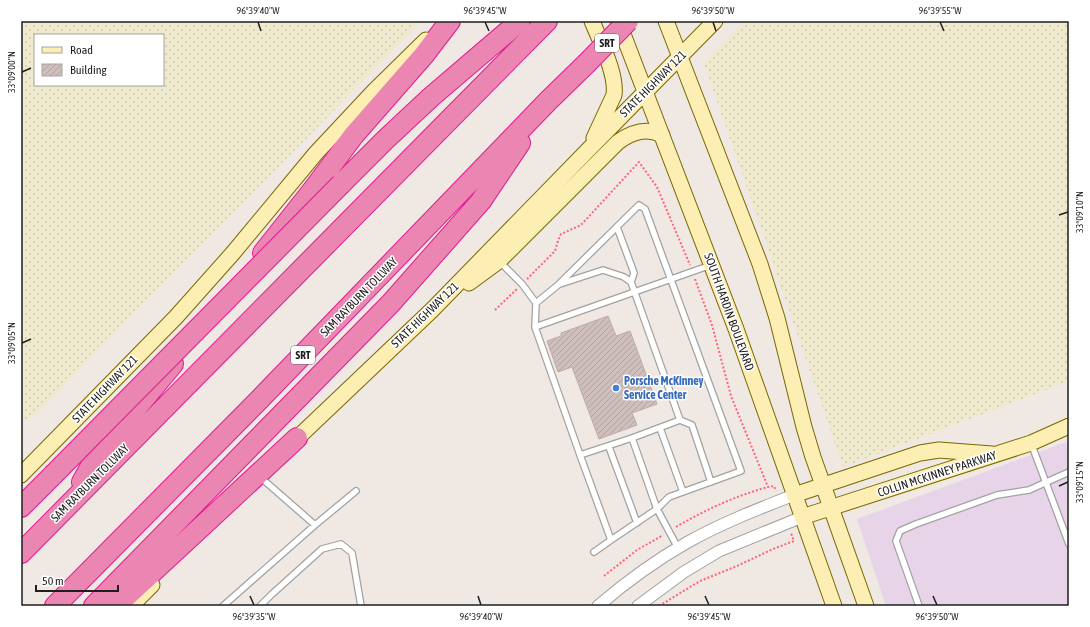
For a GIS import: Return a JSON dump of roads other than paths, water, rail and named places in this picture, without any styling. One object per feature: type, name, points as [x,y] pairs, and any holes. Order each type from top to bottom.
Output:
[{"type":"highway","points":[[69,504],[97,456],[297,210],[354,135],[424,55],[449,21]]},
{"type":"highway","points":[[21,507],[385,140],[431,97],[520,21]]},
{"type":"highway","name":"SAM RAYBURN TOLLWAY","points":[[21,553],[546,21]]},
{"type":"highway","name":"SAM RAYBURN TOLLWAY","points":[[56,606],[259,400],[548,101],[628,21]]},
{"type":"highway","points":[[94,606],[392,303],[481,201],[548,101]]},
{"type":"highway","points":[[116,606],[297,438]]},
{"type":"main road","name":"STATE HIGHWAY 121","points":[[21,475],[176,317],[233,253],[316,153],[374,91],[417,49],[449,21]]},
{"type":"main road","points":[[590,148],[614,95],[615,89],[611,69],[592,21]]},
{"type":"main road","name":"SOUTH HARDIN BOULEVARD","points":[[618,21],[736,330],[834,606]]},
{"type":"main road","points":[[666,21],[770,293],[804,427],[822,485],[866,606]]},
{"type":"main road","name":"STATE HIGHWAY 121","points":[[131,606],[297,438],[432,310],[715,21]]},
{"type":"main road","points":[[432,310],[499,261],[624,137],[640,131],[652,131],[662,135]]},
{"type":"main road","name":"COLLIN MCKINNEY PARKWAY","points":[[802,518],[997,455],[1031,443],[1069,426]]},
{"type":"main road","points":[[794,495],[920,453],[939,450],[997,455]]},
{"type":"street","points":[[598,606],[640,574],[678,548],[732,520],[794,495]]},
{"type":"street","points":[[638,606],[701,561],[738,543],[802,518]]},
{"type":"lane","points":[[536,303],[558,285],[639,205],[645,209],[740,471],[669,497],[658,509],[594,552]]},
{"type":"lane","points":[[617,227],[634,273],[630,282]]},
{"type":"lane","points":[[499,261],[522,284],[536,303],[535,327],[611,540]]},
{"type":"lane","points":[[535,327],[711,265]]},
{"type":"lane","points":[[558,285],[603,270],[624,277],[630,282],[680,420],[692,426],[711,482]]},
{"type":"lane","points":[[580,456],[609,447],[680,420]]},
{"type":"lane","points":[[660,428],[683,492]]},
{"type":"lane","points":[[632,438],[658,509],[678,548]]},
{"type":"lane","points":[[1031,443],[1069,544]]},
{"type":"lane","points":[[609,447],[637,523]]},
{"type":"lane","points":[[919,606],[896,541],[900,531],[997,495],[1029,490],[1069,472]]},
{"type":"lane","points":[[259,476],[315,525]]},
{"type":"lane","points":[[223,606],[315,525],[356,492]]},
{"type":"lane","points":[[260,606],[270,595],[322,549],[341,544],[352,553],[361,606]]},
{"type":"place","name":"Porsche McKinney Service Center","points":[[616,388]]}]
